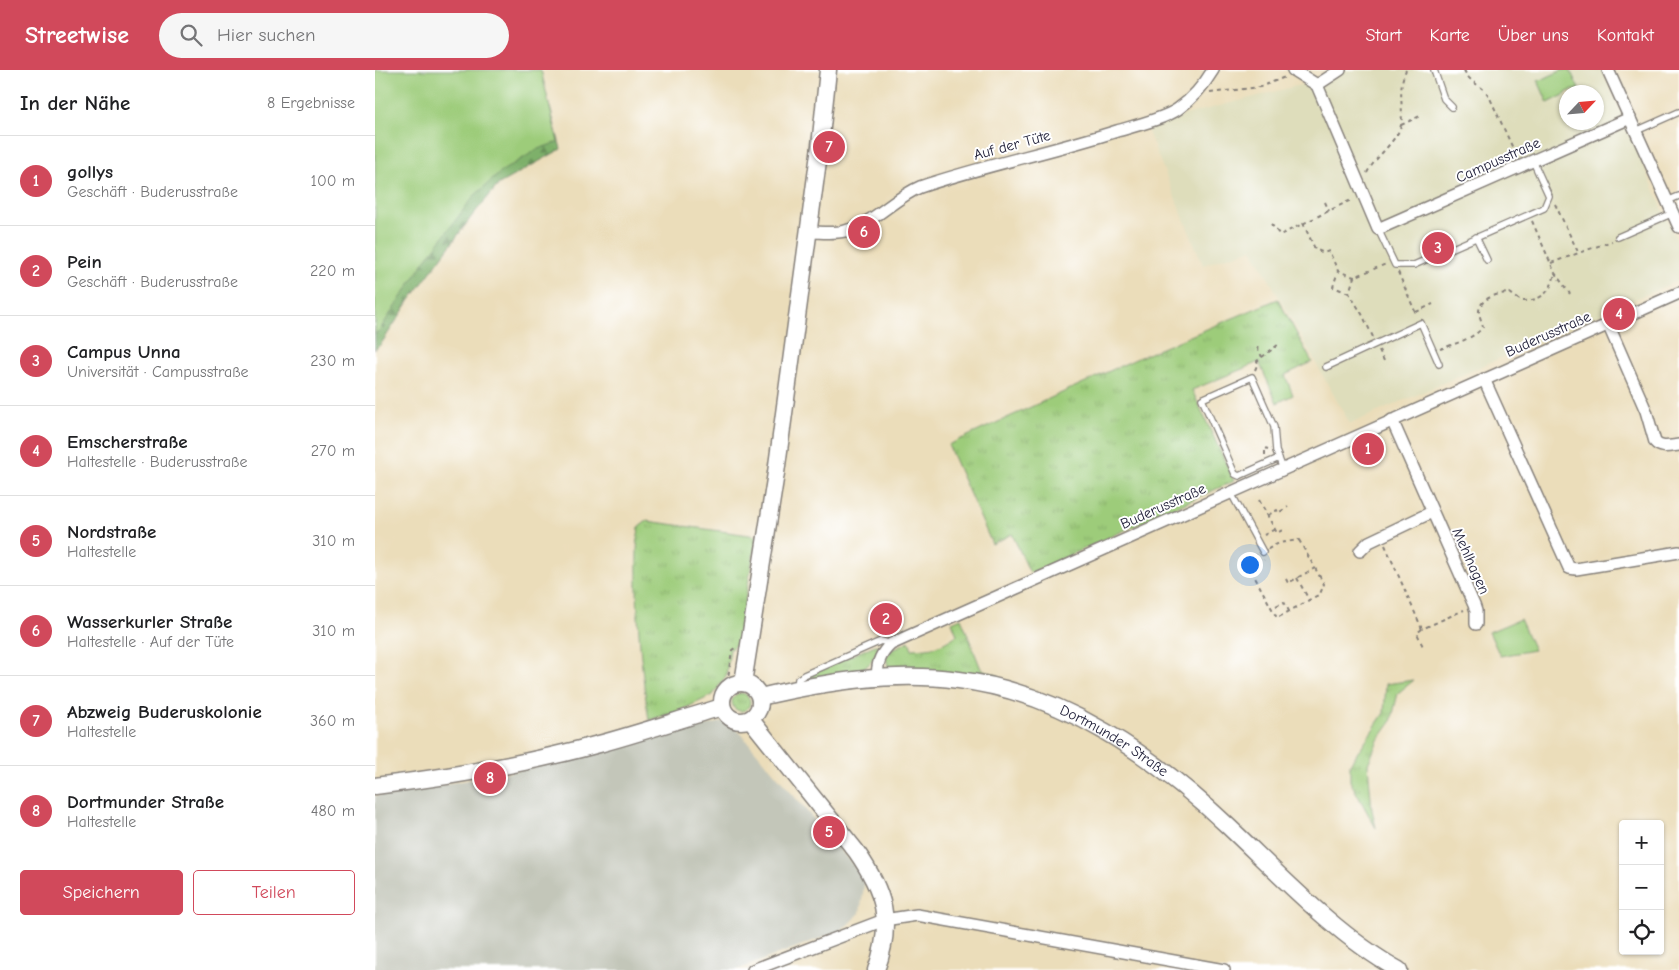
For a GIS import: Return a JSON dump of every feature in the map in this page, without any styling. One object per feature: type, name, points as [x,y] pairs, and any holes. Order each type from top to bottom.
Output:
[{"type":"main road","points":[[743,683],[774,489],[809,232],[828,70]]},
{"type":"main road","name":"Dortmunder Straße","points":[[760,697],[878,678],[924,677],[994,686],[1035,698],[1071,713],[1157,765],[1215,814],[1342,930],[1384,962],[1399,970]]},
{"type":"main road","points":[[719,708],[724,693],[729,687],[735,683],[751,685],[757,690],[760,697],[760,709],[747,726]]},
{"type":"main road","points":[[719,708],[732,720],[747,726],[837,826],[870,870],[882,899],[884,920],[885,938],[876,970]]},
{"type":"main road","points":[[375,786],[534,759],[598,744],[719,708]]},
{"type":"street","name":"Auf der Tüte","points":[[809,232],[834,233],[850,230],[920,187],[1091,140],[1147,122],[1176,110],[1195,93],[1213,70]]},
{"type":"street","points":[[1317,85],[1340,70]]},
{"type":"street","points":[[1608,70],[1679,227]]},
{"type":"street","points":[[1290,73],[1317,85],[1379,229]]},
{"type":"street","name":"Campusstraße","points":[[1379,229],[1630,118]]},
{"type":"street","name":"Buderusstraße","points":[[891,644],[1231,493],[1281,464],[1392,420],[1679,293]]},
{"type":"street","points":[[1608,324],[1646,411],[1655,442],[1663,446],[1679,444]]},
{"type":"street","points":[[1484,379],[1569,568],[1576,569],[1679,552]]},
{"type":"street","name":"Mehlhagen","points":[[1392,420],[1474,605],[1476,624]]},
{"type":"street","points":[[1360,551],[1369,542],[1432,512]]},
{"type":"street","points":[[878,678],[879,658],[891,644]]},
{"type":"street","points":[[753,970],[884,920],[917,915],[1224,970]]},
{"type":"lane","points":[[1434,70],[1444,99],[1452,107]]},
{"type":"lane","points":[[1636,131],[1679,112]]},
{"type":"lane","points":[[1379,229],[1393,263],[1414,265],[1544,208],[1549,196],[1533,161]]},
{"type":"lane","points":[[1667,201],[1679,196]]},
{"type":"lane","points":[[1618,237],[1673,213]]},
{"type":"lane","points":[[1476,238],[1487,260]]},
{"type":"lane","points":[[1326,367],[1421,323],[1439,364]]},
{"type":"lane","points":[[1252,377],[1274,427],[1276,451],[1281,464],[1239,476],[1235,474],[1202,399],[1252,377]]},
{"type":"lane","points":[[1231,493],[1263,552]]},
{"type":"lane","points":[[797,690],[798,679],[804,675],[881,641],[891,644]]},
{"type":"path","points":[[1358,180],[1365,176],[1375,159],[1395,138],[1401,125],[1401,85],[1406,70]]},
{"type":"path","points":[[1464,70],[1469,80],[1482,88],[1489,96],[1521,166]]},
{"type":"path","points":[[1195,93],[1207,94],[1259,87],[1290,73]]},
{"type":"path","points":[[1401,125],[1420,116]]},
{"type":"path","points":[[1271,224],[1280,235],[1364,194]]},
{"type":"path","points":[[1549,196],[1553,200],[1579,254]]},
{"type":"path","points":[[1325,202],[1329,211]]},
{"type":"path","points":[[1529,214],[1555,273],[1570,294]]},
{"type":"path","points":[[1303,224],[1315,249],[1324,253],[1329,251],[1338,271],[1333,287],[1349,292],[1362,314],[1385,363]]},
{"type":"path","points":[[1551,263],[1616,240],[1618,237]]},
{"type":"path","points":[[1338,271],[1354,277],[1393,263],[1421,323]]},
{"type":"path","points":[[1433,352],[1481,330],[1483,327],[1479,311],[1480,307],[1492,296],[1510,293],[1521,301],[1541,297],[1548,291],[1555,273]]},
{"type":"path","points":[[1349,292],[1354,277]]},
{"type":"path","points":[[1416,312],[1433,304]]},
{"type":"path","points":[[1252,377],[1258,363],[1257,361],[1279,344]]},
{"type":"path","points":[[1257,346],[1262,357]]},
{"type":"path","points":[[1259,500],[1277,533],[1284,529]]},
{"type":"path","points":[[1268,515],[1288,507]]},
{"type":"path","points":[[1256,539],[1275,529]]},
{"type":"path","points":[[1381,536],[1421,629]]},
{"type":"path","points":[[1299,540],[1324,584],[1320,594],[1277,618],[1245,561],[1263,552],[1279,543],[1299,540]]},
{"type":"path","points":[[1251,558],[1252,560],[1261,556],[1262,558],[1252,564],[1253,566],[1265,560]]},
{"type":"path","points":[[1286,579],[1288,583],[1315,568]]},
{"type":"path","points":[[1297,578],[1310,600]]},
{"type":"path","points":[[1276,606],[1284,602],[1289,611]]},
{"type":"path","points":[[1424,649],[1417,633],[1421,629],[1474,605]]},
{"type":"path","points":[[737,647],[732,650],[728,678],[719,708],[747,726]]},
{"type":"shaded area","points":[[1335,70],[1602,70],[1679,246],[1679,280],[1350,424],[1252,249],[1203,265],[1146,127],[1166,120],[1316,81]]},
{"type":"shaded area","points":[[729,720],[865,879],[860,913],[842,930],[737,970],[375,970],[375,796],[502,774]]},
{"type":"green space","points":[[375,70],[541,70],[558,142],[538,149],[502,171],[473,197],[425,261],[379,331],[375,334]]},
{"type":"green space","points":[[1563,70],[1570,70],[1577,85],[1559,85],[1559,98],[1548,103],[1538,81]]},
{"type":"green space","points":[[550,107],[561,149],[499,184],[472,216],[375,350],[375,321],[484,172],[547,123]]},
{"type":"green space","points":[[1278,299],[1312,362],[1285,375],[1293,395],[1277,403],[1259,362],[1192,390],[1234,481],[1030,573],[1012,534],[992,544],[948,445],[1138,358]]},
{"type":"green space","points":[[647,521],[757,536],[737,644],[730,649],[726,676],[713,695],[677,712],[649,720],[644,688],[637,589],[639,527]]},
{"type":"green space","points":[[961,618],[981,669],[999,676],[998,680],[890,670],[886,658],[891,650],[909,641],[912,649],[941,644],[957,635],[952,622]]},
{"type":"green space","points":[[1520,619],[1534,650],[1500,656],[1489,632]]},
{"type":"green space","points":[[875,645],[880,646],[871,662],[862,669],[837,676],[805,679],[807,675]]},
{"type":"green space","points":[[1414,680],[1398,693],[1391,722],[1378,740],[1368,764],[1372,810],[1376,828],[1350,781],[1350,764],[1384,713],[1386,684]]},
{"type":"green space","points":[[737,693],[745,693],[750,698],[748,709],[737,711],[732,706],[732,698]]},
{"type":"place","name":"Abzweig Buderuskolonie","points":[[829,147]]},
{"type":"place","name":"Wasserkurler Straße","points":[[864,232]]},
{"type":"place","name":"Campus Unna","points":[[1438,248]]},
{"type":"place","name":"Emscherstraße","points":[[1619,314]]},
{"type":"place","name":"gollys","points":[[1368,449]]},
{"type":"place","name":"Pein","points":[[886,619]]},
{"type":"place","name":"Dortmunder Straße","points":[[490,778]]},
{"type":"place","name":"Nordstraße","points":[[829,832]]}]
